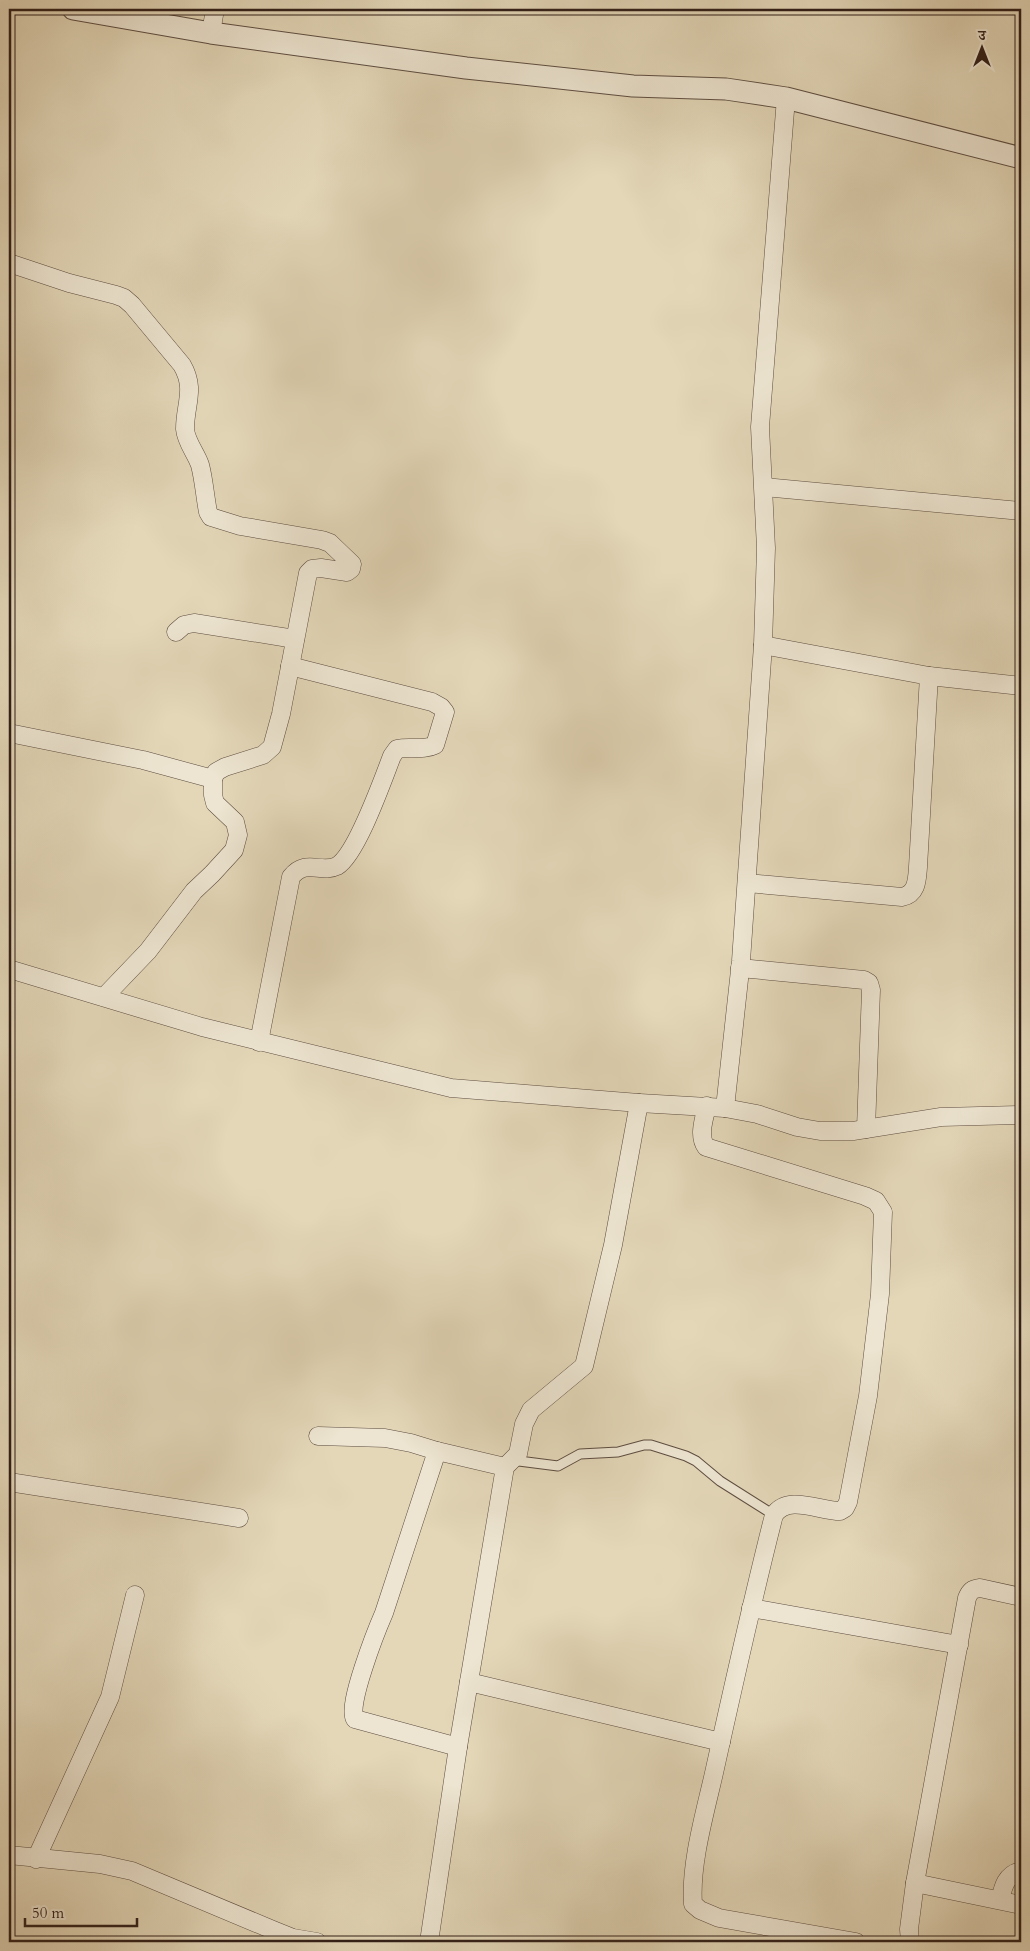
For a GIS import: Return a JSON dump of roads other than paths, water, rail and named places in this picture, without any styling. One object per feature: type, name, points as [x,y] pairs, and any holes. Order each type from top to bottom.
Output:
[{"type":"street","points":[[74,9],[210,33],[466,68],[633,86],[726,89],[786,98],[1021,158]]},
{"type":"street","points":[[210,33],[215,9]]},
{"type":"street","points":[[725,1108],[747,883],[763,645],[766,548],[760,427],[786,98]]},
{"type":"street","points":[[9,263],[78,286],[124,298],[182,365],[188,375],[190,386],[185,430],[188,443],[195,453],[200,467],[208,512],[211,518],[240,526],[322,540],[330,543],[352,564],[351,569],[347,572],[321,568],[312,569],[308,573],[281,714],[272,747],[263,755],[224,767],[216,772],[213,779],[215,803],[235,822],[238,835],[234,850],[194,891],[148,951],[104,997]]},
{"type":"street","points":[[764,486],[1021,511]]},
{"type":"street","points":[[176,632],[184,625],[194,623],[295,639]]},
{"type":"street","points":[[763,645],[929,676],[1021,686]]},
{"type":"street","points":[[259,1042],[291,877],[302,868],[337,866],[346,857],[365,822],[392,756],[397,749],[407,747],[427,749],[436,745],[445,712],[441,707],[432,702],[290,666]]},
{"type":"street","points":[[747,883],[902,896],[908,896],[914,891],[918,867],[929,676]]},
{"type":"street","points":[[9,733],[144,760],[213,779]]},
{"type":"street","points":[[740,968],[864,980],[869,983],[871,990],[866,1129]]},
{"type":"street","points":[[9,969],[202,1028],[451,1088],[725,1108],[757,1114],[798,1127],[820,1131],[853,1131],[941,1117],[1021,1115]]},
{"type":"street","points":[[428,1942],[468,1682],[508,1463],[518,1454],[524,1424],[531,1410],[584,1366],[613,1245],[639,1103]]},
{"type":"street","points":[[707,1106],[702,1135],[702,1142],[706,1147],[865,1196],[876,1201],[883,1212],[880,1294],[868,1396],[848,1502],[845,1508],[840,1511],[792,1504],[778,1509],[774,1515],[721,1742],[693,1882],[694,1904],[700,1910],[719,1918],[856,1942]]},
{"type":"street","points":[[318,1436],[385,1438],[437,1451],[508,1463]]},
{"type":"street","points":[[437,1451],[384,1613],[367,1656],[352,1712],[355,1719],[458,1747]]},
{"type":"street","points":[[9,1482],[239,1518]]},
{"type":"street","points":[[910,1942],[909,1930],[915,1883],[969,1592],[980,1588],[1021,1597]]},
{"type":"street","points":[[36,1859],[110,1697],[135,1595]]},
{"type":"street","points":[[751,1608],[958,1645]]},
{"type":"street","points":[[468,1682],[721,1742]]},
{"type":"street","points":[[9,1855],[100,1864],[132,1871],[279,1933],[293,1938],[317,1942]]},
{"type":"street","points":[[1000,1900],[1004,1884],[1016,1872],[1021,1871]]},
{"type":"street","points":[[915,1883],[1021,1905]]},
{"type":"lane","points":[[508,1463],[558,1466],[580,1454],[618,1452],[651,1445],[696,1461],[720,1481],[774,1515]]}]
